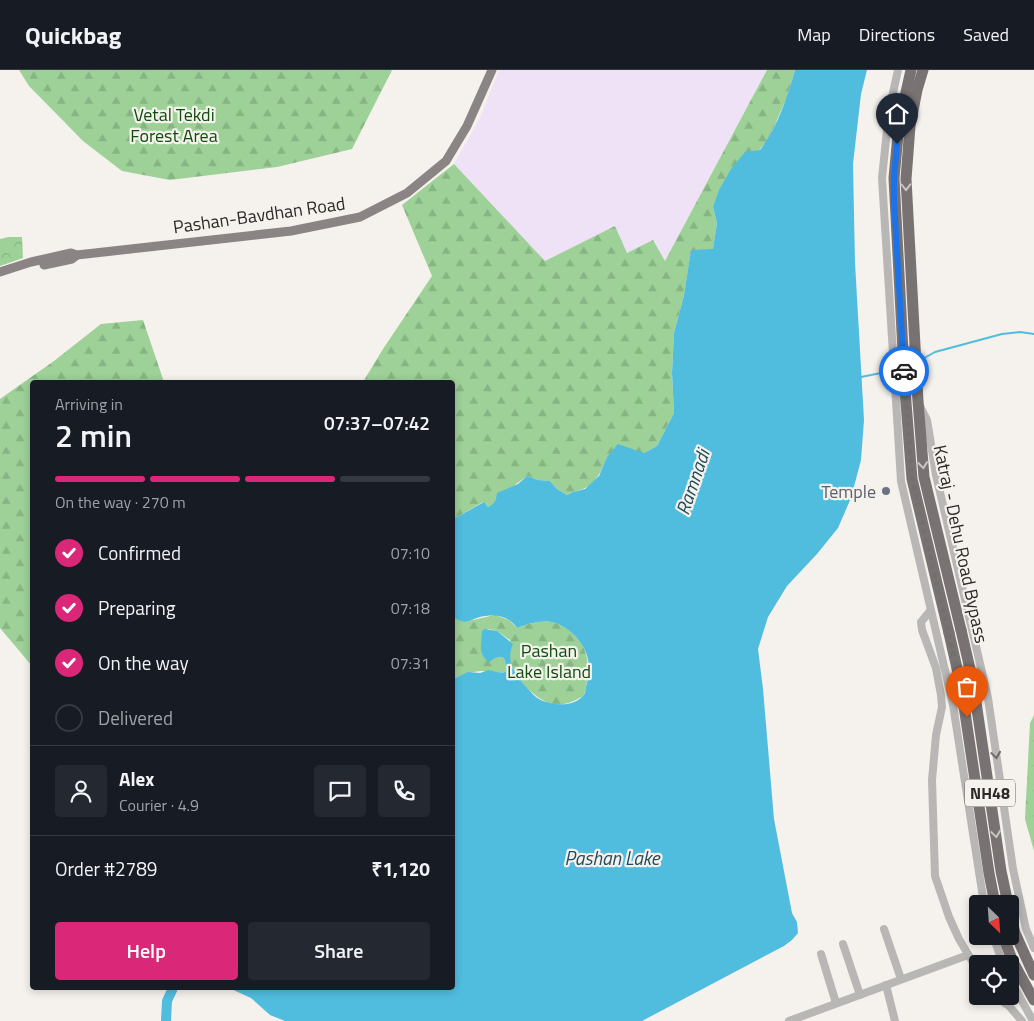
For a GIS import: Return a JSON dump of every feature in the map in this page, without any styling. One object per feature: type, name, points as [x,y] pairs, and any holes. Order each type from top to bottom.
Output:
[{"type":"highway","name":"Katraj - Dehu Road Bypass","points":[[911,70],[899,124],[894,178],[898,350],[902,427],[912,479],[961,686],[988,895]]},
{"type":"highway","name":"Katraj - Dehu Road Bypass","points":[[923,70],[910,126],[906,179],[917,395],[924,477],[973,682],[1006,895]]},
{"type":"highway","points":[[1019,928],[1034,975]]},
{"type":"highway","points":[[1007,945],[1034,1000]]},
{"type":"main road","name":"Pashan-Bavdhan Road","points":[[0,272],[31,262],[71,253],[77,255],[291,231],[360,217],[406,194],[446,161],[467,126],[492,70]]},
{"type":"main road","name":"Pashan-Bavdhan Road","points":[[0,277],[32,267],[72,259],[77,255]]},
{"type":"street","points":[[898,70],[889,110],[882,178],[898,350]]},
{"type":"street","points":[[917,395],[927,420],[936,475],[990,707],[1021,932],[1034,948]]},
{"type":"street","points":[[902,427],[901,481],[955,715],[988,895]]},
{"type":"street","points":[[789,1021],[968,955],[949,918],[935,876],[932,780],[938,722],[942,707],[941,685],[921,622],[930,610]]},
{"type":"street","points":[[945,668],[980,661]]},
{"type":"street","points":[[938,722],[948,716],[955,715]]},
{"type":"street","points":[[884,929],[901,979]]},
{"type":"street","points":[[843,944],[860,995]]},
{"type":"street","points":[[821,954],[836,1003]]},
{"type":"street","points":[[886,985],[895,1021]]},
{"type":"street","points":[[1019,996],[1032,1021]]},
{"type":"street","points":[[1008,1005],[1022,1021]]},
{"type":"shaded area","points":[[499,70],[767,70],[665,261],[627,253],[615,227],[545,261],[454,164],[480,118]]},
{"type":"green space","name":"Vetal Tekdi Forest Area","points":[[19,70],[392,70],[352,149],[277,167],[170,180],[122,171],[83,141],[29,86]]},
{"type":"green space","points":[[767,70],[795,70],[787,97],[769,138],[713,207],[717,223],[713,250],[691,251],[684,295],[674,333],[672,373],[674,413],[657,446],[644,453],[607,457],[601,472],[592,484],[567,495],[557,489],[550,481],[538,480],[527,476],[496,499],[493,505],[488,507],[483,502],[455,517],[455,380],[364,380],[432,276],[402,205],[454,164],[545,261],[615,226],[627,253],[653,240],[665,261]]},
{"type":"green space","points":[[22,237],[23,258],[0,266],[0,239]]},
{"type":"green space","points":[[143,320],[163,380],[30,380],[30,664],[0,628],[0,399],[54,361],[101,324]]},
{"type":"green space","name":"Pashan Lake Island","points":[[495,615],[509,620],[517,628],[541,622],[555,623],[564,627],[578,638],[586,654],[588,672],[583,696],[574,701],[559,704],[552,704],[539,698],[525,686],[513,670],[510,661],[510,640],[497,631],[489,629],[482,631],[482,643],[495,658],[502,657],[505,660],[506,671],[503,673],[477,672],[455,678],[455,618],[464,622]]},
{"type":"green space","points":[[1034,715],[1034,851],[1025,819],[1030,723]]},
{"type":"water","name":"Pashan Lake","points":[[795,70],[867,70],[861,94],[853,164],[855,263],[864,420],[861,460],[851,498],[838,528],[787,586],[768,617],[758,649],[774,819],[792,913],[797,922],[798,933],[784,946],[642,1021],[285,1021],[270,1015],[251,998],[233,990],[455,990],[455,678],[468,672],[480,673],[488,670],[503,673],[506,671],[505,660],[502,657],[495,658],[489,662],[483,655],[481,648],[482,631],[485,629],[497,631],[513,644],[510,657],[516,674],[533,694],[550,703],[564,704],[581,698],[585,693],[589,675],[589,662],[580,641],[568,630],[555,623],[541,622],[517,628],[509,620],[500,616],[485,616],[464,622],[455,618],[455,517],[484,502],[488,507],[492,505],[495,502],[497,493],[518,484],[527,476],[538,480],[550,481],[557,489],[567,495],[585,489],[599,476],[607,457],[618,444],[644,453],[657,446],[674,413],[672,373],[674,333],[684,295],[691,250],[713,249],[717,223],[713,207],[719,190],[731,169],[745,152],[760,150],[772,131],[789,91]]},
{"type":"waterway","points":[[919,361],[935,352],[1002,334],[1020,332],[1034,334]]},
{"type":"waterway","points":[[861,377],[891,371]]},
{"type":"waterway","name":"Ramnadi","points":[[166,1021],[167,1001],[172,990]]},
{"type":"way so far","points":[[904,371],[912,479],[967,717]]},
{"type":"place","name":"Temple","points":[[886,491]]},
{"type":"route","points":[[897,144],[894,200],[904,371]]}]
